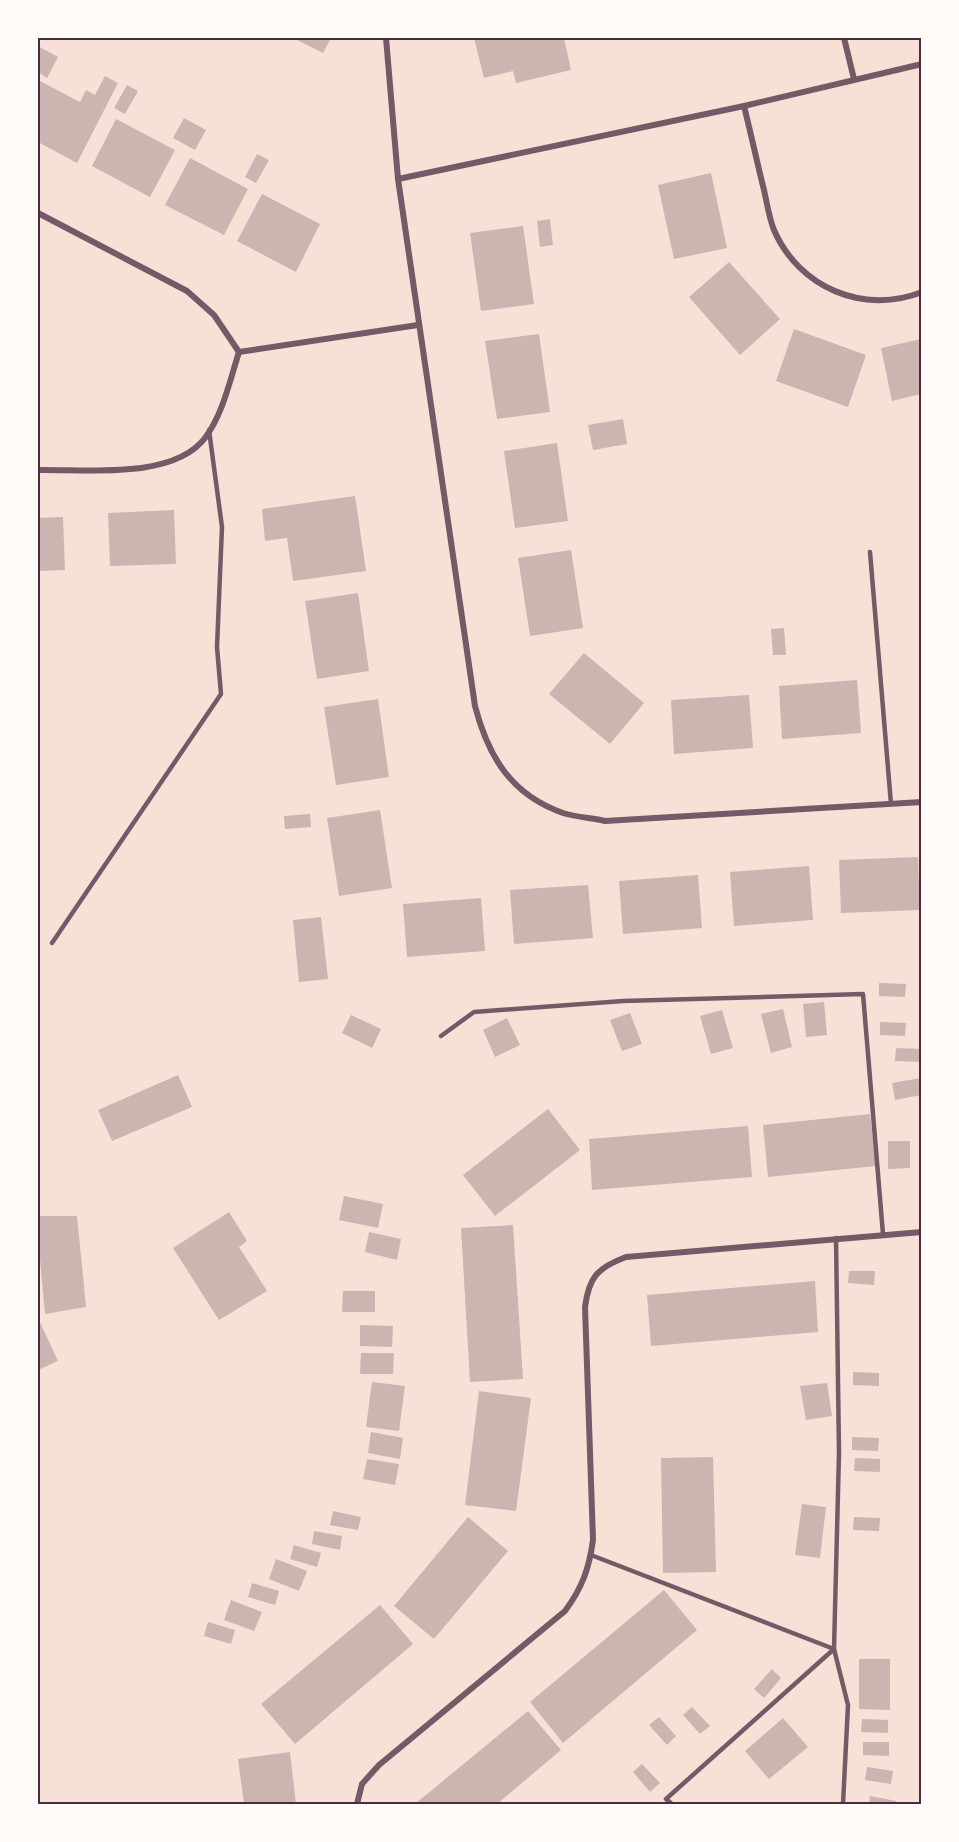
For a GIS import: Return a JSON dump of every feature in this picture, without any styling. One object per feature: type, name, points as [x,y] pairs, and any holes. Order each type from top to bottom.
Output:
[{"type":"street","points":[[386,38],[398,179],[475,706],[484,740],[503,770],[528,795],[563,813],[605,821],[921,802]]},
{"type":"street","points":[[844,38],[854,79]]},
{"type":"street","points":[[398,179],[744,106],[921,64]]},
{"type":"street","points":[[744,106],[773,229],[784,250],[801,269],[820,285],[844,296],[872,302],[902,300],[921,292]]},
{"type":"street","points":[[38,213],[187,291],[214,315],[239,352]]},
{"type":"street","points":[[239,352],[418,325]]},
{"type":"street","points":[[38,470],[156,467],[181,459],[204,439],[209,430],[223,404],[239,352]]},
{"type":"street","points":[[357,1804],[362,1784],[379,1764],[565,1611],[580,1590],[590,1567],[591,1555],[585,1307],[588,1286],[597,1272],[610,1263],[626,1257],[921,1232]]},
{"type":"lane","points":[[52,943],[221,694],[217,647],[222,527],[209,430]]},
{"type":"lane","points":[[870,552],[891,804]]},
{"type":"lane","points":[[441,1036],[474,1012],[623,1001],[863,994],[883,1234]]},
{"type":"lane","points":[[836,1238],[839,1454],[834,1649],[848,1705],[843,1804]]},
{"type":"lane","points":[[591,1555],[834,1649]]},
{"type":"lane","points":[[672,1804],[666,1799],[834,1649]]},
{"type":"building","points":[[293,38],[331,38],[323,53]]},
{"type":"building","points":[[474,38],[564,38],[571,70],[516,83],[513,71],[484,78]]},
{"type":"building","points":[[38,46],[58,57],[47,78],[38,72]]},
{"type":"building","points":[[105,76],[118,83],[77,163],[38,142],[38,80],[80,102],[86,90],[95,95]]},
{"type":"building","points":[[127,85],[138,91],[125,114],[114,108]]},
{"type":"building","points":[[184,118],[206,130],[195,150],[173,138]]},
{"type":"building","points":[[116,119],[175,150],[150,197],[92,166]]},
{"type":"building","points":[[257,154],[269,160],[256,183],[245,177]]},
{"type":"building","points":[[190,158],[248,189],[224,235],[165,205]]},
{"type":"building","points":[[711,173],[727,248],[674,259],[658,185]]},
{"type":"building","points":[[262,194],[320,224],[296,272],[237,241]]},
{"type":"building","points":[[550,219],[553,245],[540,247],[537,221]]},
{"type":"building","points":[[523,226],[534,304],[481,311],[470,233]]},
{"type":"building","points":[[729,262],[780,319],[740,355],[689,297]]},
{"type":"building","points":[[794,329],[866,355],[848,407],[776,381]]},
{"type":"building","points":[[539,334],[550,412],[497,419],[485,341]]},
{"type":"building","points":[[921,339],[921,394],[892,401],[881,348]]},
{"type":"building","points":[[623,419],[627,444],[593,450],[588,425]]},
{"type":"building","points":[[557,443],[568,521],[515,528],[504,451]]},
{"type":"building","points":[[355,496],[366,571],[293,581],[287,538],[265,541],[262,509]]},
{"type":"building","points":[[174,510],[176,564],[110,566],[108,513]]},
{"type":"building","points":[[63,517],[65,570],[38,571],[38,518]]},
{"type":"building","points":[[571,550],[583,628],[530,636],[518,558]]},
{"type":"building","points":[[358,593],[369,671],[317,679],[305,601]]},
{"type":"building","points":[[784,628],[786,655],[773,655],[771,629]]},
{"type":"building","points":[[584,653],[644,703],[610,744],[549,694]]},
{"type":"building","points":[[857,680],[861,733],[782,739],[779,686]]},
{"type":"building","points":[[749,695],[753,748],[674,754],[671,700]]},
{"type":"building","points":[[378,699],[389,777],[336,785],[324,707]]},
{"type":"building","points":[[380,810],[392,888],[339,896],[327,818]]},
{"type":"building","points":[[310,814],[311,827],[285,829],[284,816]]},
{"type":"building","points":[[918,857],[920,910],[841,913],[839,860]]},
{"type":"building","points":[[809,866],[813,920],[734,926],[730,872]]},
{"type":"building","points":[[698,875],[702,928],[623,934],[619,881]]},
{"type":"building","points":[[588,885],[593,938],[514,944],[510,890]]},
{"type":"building","points":[[481,898],[485,951],[407,957],[403,904]]},
{"type":"building","points":[[321,917],[328,979],[299,982],[293,920]]},
{"type":"building","points":[[879,983],[906,984],[905,997],[879,996]]},
{"type":"building","points":[[824,1002],[827,1035],[806,1037],[803,1004]]},
{"type":"building","points":[[783,1009],[792,1047],[771,1053],[761,1014]]},
{"type":"building","points":[[722,1010],[733,1048],[711,1054],[700,1016]]},
{"type":"building","points":[[630,1013],[642,1044],[622,1051],[610,1020]]},
{"type":"building","points":[[351,1015],[381,1029],[372,1048],[342,1033]]},
{"type":"building","points":[[507,1018],[520,1045],[495,1057],[483,1030]]},
{"type":"building","points":[[880,1022],[906,1023],[905,1036],[880,1035]]},
{"type":"building","points":[[896,1048],[921,1049],[921,1062],[895,1061]]},
{"type":"building","points":[[178,1075],[192,1107],[112,1141],[98,1110]]},
{"type":"building","points":[[921,1078],[921,1095],[895,1100],[892,1083]]},
{"type":"building","points":[[548,1109],[580,1150],[495,1216],[463,1175]]},
{"type":"building","points":[[870,1114],[876,1166],[768,1177],[763,1125]]},
{"type":"building","points":[[748,1126],[752,1177],[592,1190],[589,1139]]},
{"type":"building","points":[[888,1141],[910,1141],[910,1168],[888,1169]]},
{"type":"building","points":[[344,1196],[383,1204],[378,1228],[339,1220]]},
{"type":"building","points":[[229,1212],[247,1241],[239,1247],[267,1291],[219,1320],[173,1248]]},
{"type":"building","points":[[38,1216],[77,1216],[86,1307],[45,1314],[40,1260],[38,1260]]},
{"type":"building","points":[[513,1225],[523,1379],[470,1382],[461,1228]]},
{"type":"building","points":[[369,1232],[401,1239],[397,1260],[365,1252]]},
{"type":"building","points":[[849,1271],[875,1271],[874,1285],[848,1283]]},
{"type":"building","points":[[815,1281],[818,1332],[651,1346],[647,1295]]},
{"type":"building","points":[[343,1291],[375,1291],[375,1312],[342,1312]]},
{"type":"building","points":[[38,1318],[58,1361],[38,1370]]},
{"type":"building","points":[[360,1325],[393,1326],[392,1347],[360,1346]]},
{"type":"building","points":[[361,1353],[394,1353],[393,1374],[360,1374]]},
{"type":"building","points":[[853,1372],[879,1373],[879,1386],[853,1385]]},
{"type":"building","points":[[372,1382],[405,1386],[399,1431],[366,1427]]},
{"type":"building","points":[[827,1383],[832,1416],[806,1420],[800,1386]]},
{"type":"building","points":[[479,1391],[531,1398],[516,1511],[465,1505]]},
{"type":"building","points":[[371,1432],[403,1438],[400,1459],[368,1453]]},
{"type":"building","points":[[852,1437],[879,1438],[878,1451],[852,1450]]},
{"type":"building","points":[[713,1457],[716,1572],[663,1573],[661,1458]]},
{"type":"building","points":[[855,1458],[880,1459],[880,1472],[854,1471]]},
{"type":"building","points":[[367,1459],[399,1464],[395,1485],[363,1479]]},
{"type":"building","points":[[802,1504],[826,1507],[820,1558],[795,1555]]},
{"type":"building","points":[[333,1511],[361,1517],[358,1530],[330,1525]]},
{"type":"building","points":[[468,1517],[508,1551],[434,1639],[394,1606]]},
{"type":"building","points":[[854,1517],[880,1518],[879,1531],[853,1530]]},
{"type":"building","points":[[314,1531],[342,1536],[340,1550],[312,1544]]},
{"type":"building","points":[[294,1545],[321,1553],[317,1567],[290,1559]]},
{"type":"building","points":[[276,1559],[307,1571],[299,1591],[269,1579]]},
{"type":"building","points":[[252,1583],[279,1591],[275,1605],[248,1597]]},
{"type":"building","points":[[664,1590],[697,1630],[563,1743],[530,1702]]},
{"type":"building","points":[[231,1600],[262,1612],[254,1631],[224,1620]]},
{"type":"building","points":[[380,1605],[413,1644],[295,1744],[261,1704]]},
{"type":"building","points":[[208,1622],[235,1630],[231,1644],[204,1636]]},
{"type":"building","points":[[859,1659],[890,1659],[890,1710],[859,1709]]},
{"type":"building","points":[[772,1669],[781,1678],[764,1698],[754,1689]]},
{"type":"building","points":[[692,1707],[710,1726],[700,1734],[683,1715]]},
{"type":"building","points":[[528,1711],[561,1750],[497,1804],[415,1804]]},
{"type":"building","points":[[659,1717],[676,1736],[667,1745],[649,1725]]},
{"type":"building","points":[[783,1718],[808,1747],[769,1779],[745,1751]]},
{"type":"building","points":[[862,1719],[888,1720],[888,1733],[861,1732]]},
{"type":"building","points":[[863,1742],[889,1742],[889,1756],[863,1755]]},
{"type":"building","points":[[290,1752],[296,1804],[244,1804],[238,1759]]},
{"type":"building","points":[[642,1764],[660,1783],[650,1792],[633,1772]]},
{"type":"building","points":[[867,1767],[893,1771],[891,1784],[865,1780]]},
{"type":"building","points":[[870,1796],[896,1801],[896,1804],[869,1804]]}]
